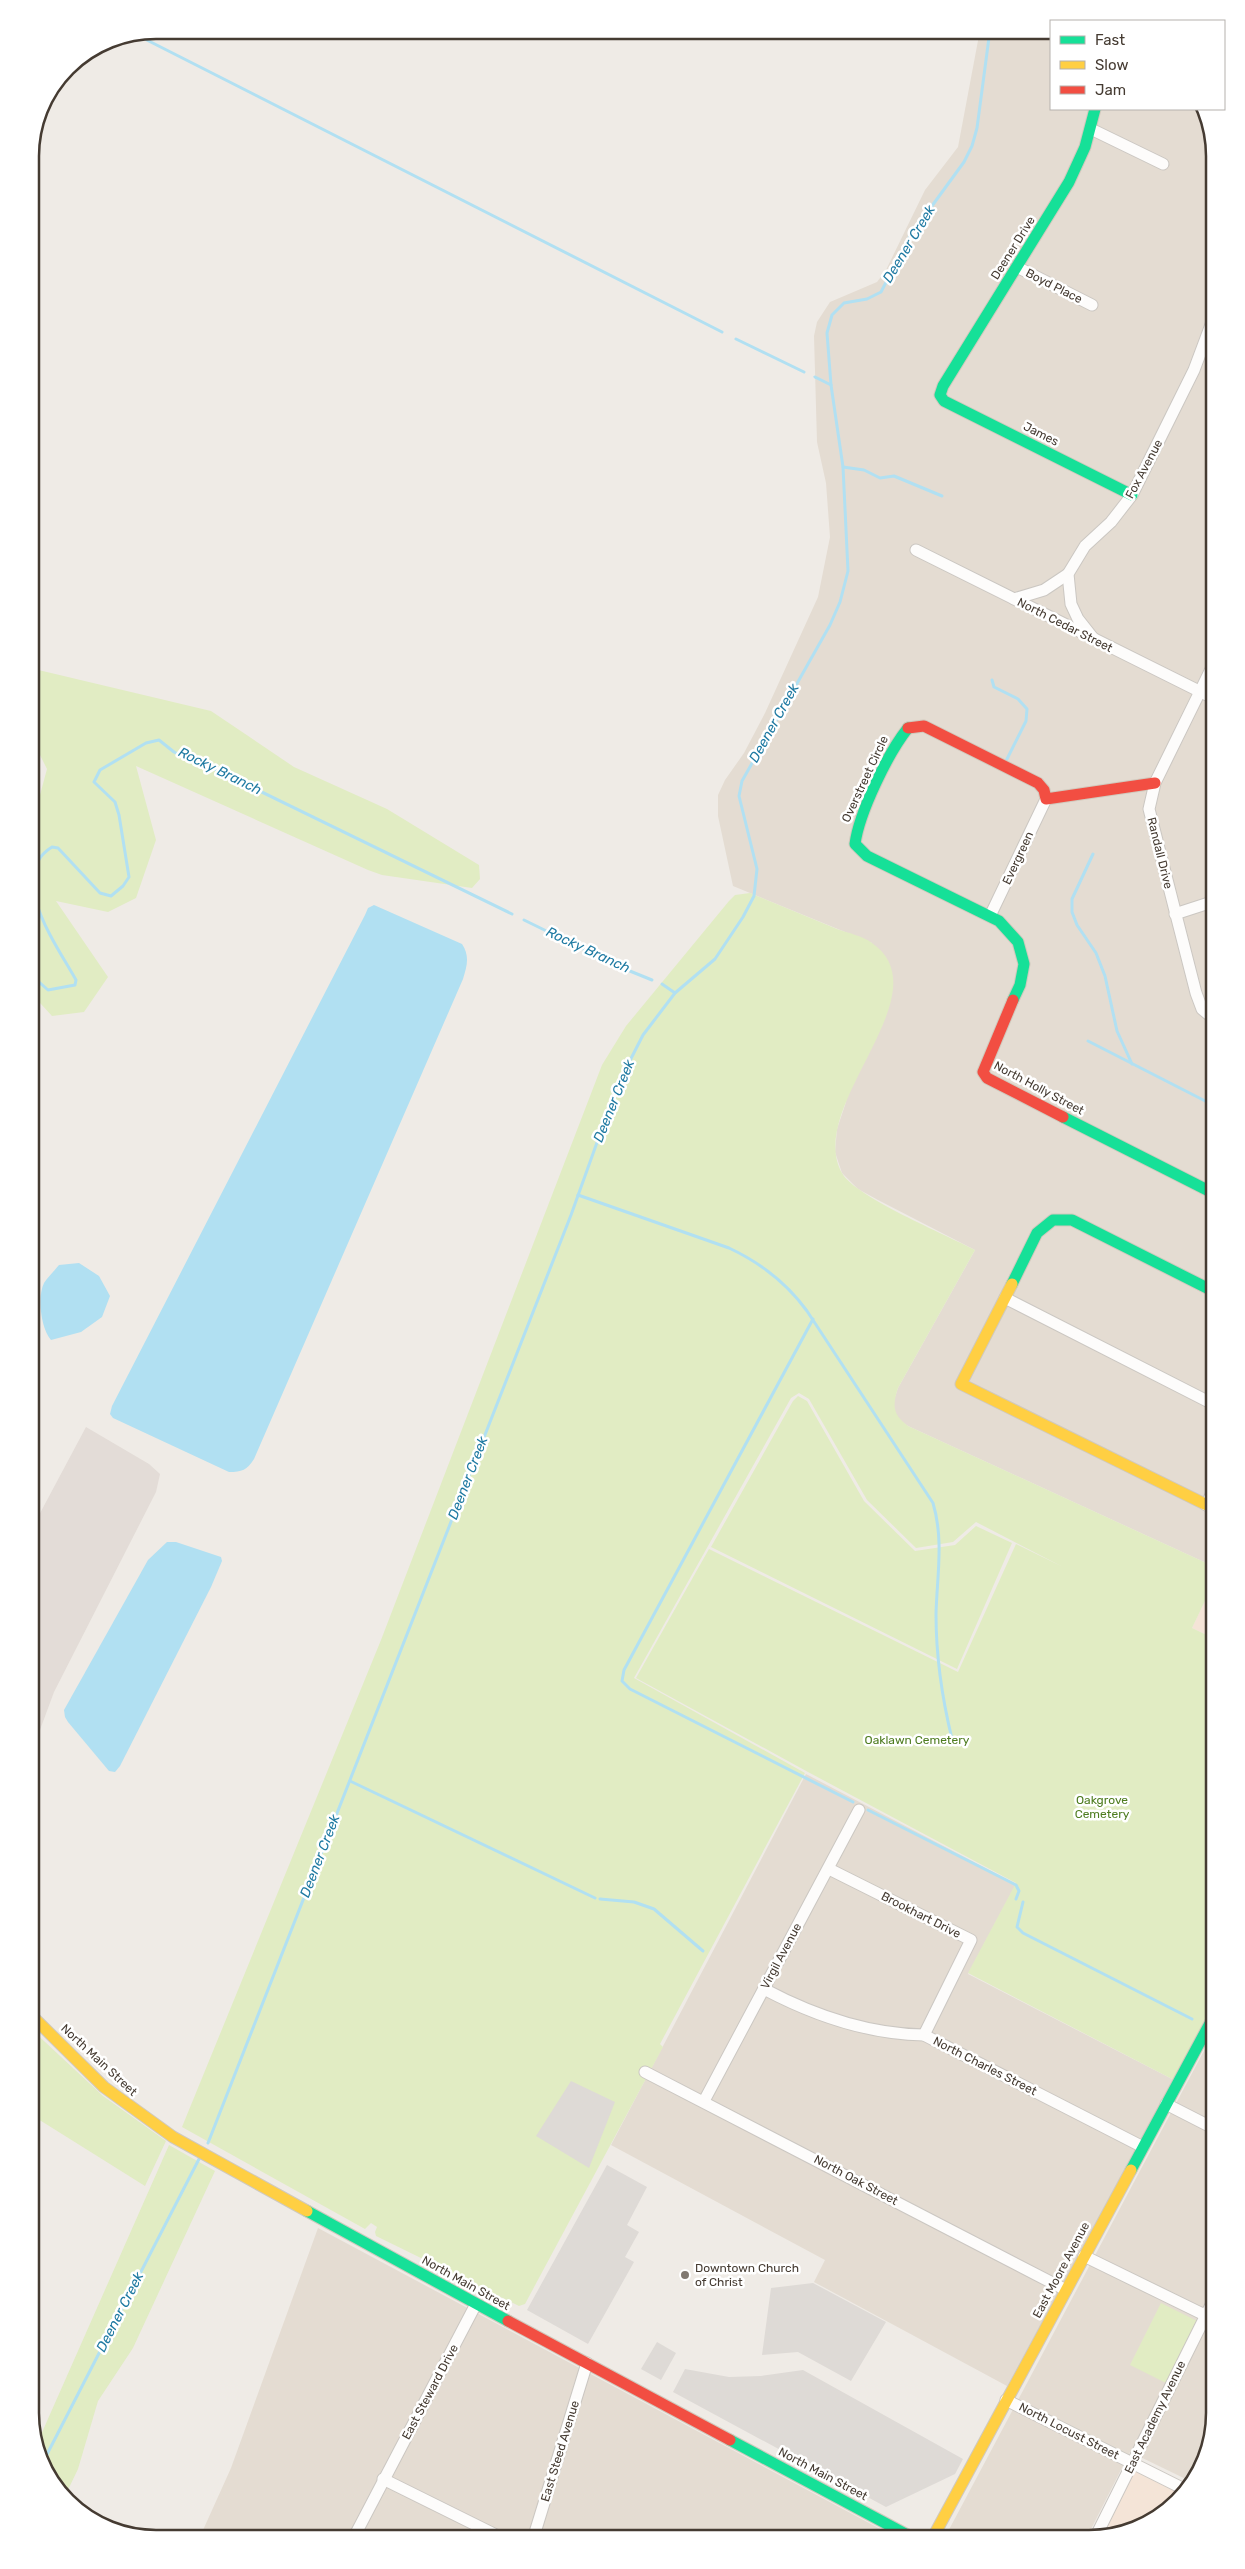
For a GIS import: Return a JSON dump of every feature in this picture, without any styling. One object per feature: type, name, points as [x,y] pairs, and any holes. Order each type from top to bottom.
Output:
[{"type":"street","name":"Deener Drive","points":[[940,395],[943,386],[1070,182],[1091,129],[1095,110]]},
{"type":"street","points":[[1091,129],[1163,164]]},
{"type":"street","name":"Boyd Place","points":[[1017,267],[1092,305]]},
{"type":"street","name":"Fox Avenue","points":[[1068,574],[1084,546],[1111,522],[1132,495],[1194,370],[1206,338]]},
{"type":"street","name":"James","points":[[940,395],[944,401],[1132,495]]},
{"type":"street","name":"North Cedar Street","points":[[916,550],[1206,695]]},
{"type":"street","points":[[1014,599],[1044,590],[1068,574],[1071,604],[1078,619],[1092,638]]},
{"type":"street","name":"Randall Drive","points":[[1206,678],[1155,782],[1149,809],[1175,914],[1202,1009],[1206,1012]]},
{"type":"street","name":"Overstreet Circle","points":[[990,916],[867,856],[855,844],[856,827],[896,743],[909,727],[924,726],[1038,783],[1044,790],[1046,799]]},
{"type":"street","points":[[1046,799],[1155,782]]},
{"type":"street","name":"Evergreen","points":[[990,916],[1046,799]]},
{"type":"street","points":[[1175,914],[1206,904]]},
{"type":"street","name":"North Holly Street","points":[[990,916],[1006,927],[1018,942],[1024,964],[1020,985],[984,1065],[983,1072],[987,1078],[1206,1189]]},
{"type":"street","points":[[1206,1287],[1072,1220],[1053,1220],[1037,1233],[961,1384],[1206,1505]]},
{"type":"street","points":[[1004,1298],[1206,1400]]},
{"type":"street","name":"Virgil Avenue","points":[[704,2101],[859,1810]]},
{"type":"street","name":"Brookhart Drive","points":[[829,1869],[972,1940],[924,2035]]},
{"type":"street","name":"North Charles Street","points":[[764,1989],[818,2014],[850,2024],[903,2035],[924,2035],[1143,2147]]},
{"type":"street","name":"North Main Street","points":[[39,2023],[104,2086],[173,2137],[476,2304],[898,2530]]},
{"type":"street","name":"East Moore Avenue","points":[[937,2530],[1206,2031]]},
{"type":"street","name":"North Oak Street","points":[[645,2072],[1066,2290]]},
{"type":"street","points":[[1166,2104],[1206,2124]]},
{"type":"street","points":[[1084,2256],[1206,2316]]},
{"type":"street","name":"East Steward Drive","points":[[358,2530],[476,2304]]},
{"type":"street","name":"East Academy Avenue","points":[[1099,2529],[1132,2463],[1206,2325]]},
{"type":"street","name":"East Steed Avenue","points":[[536,2530],[587,2364]]},
{"type":"street","name":"North Locust Street","points":[[1006,2400],[1180,2487]]},
{"type":"street","points":[[383,2479],[486,2530]]},
{"type":"shaded area","points":[[978,39],[1050,39],[1050,110],[1197,110],[1204,133],[1206,156],[1206,1491],[1198,1507],[1206,1511],[1206,1563],[908,1426],[898,1419],[894,1411],[894,1400],[898,1388],[975,1250],[858,1189],[842,1173],[835,1152],[837,1129],[846,1102],[872,943],[733,886],[718,816],[718,795],[725,780],[744,753],[765,713],[818,597],[830,537],[826,483],[817,442],[814,336],[817,322],[830,302],[877,282],[886,270],[925,190],[958,147]]},
{"type":"shaded area","points":[[86,1427],[149,1464],[160,1474],[156,1492],[54,1692],[39,1733],[39,1515]]},
{"type":"shaded area","points":[[1206,1599],[1206,1635],[1192,1628]]},
{"type":"shaded area","points":[[806,1774],[1016,1884],[968,1974],[1174,2080],[1007,2386],[814,2282],[825,2260],[611,2145]]},
{"type":"shaded area","points":[[1206,2047],[1206,2413],[1204,2436],[1194,2465],[1186,2479],[1130,2452],[1091,2530],[949,2530]]},
{"type":"shaded area","points":[[571,2081],[615,2102],[589,2168],[536,2136]]},
{"type":"shaded area","points":[[607,2165],[647,2187],[627,2225],[639,2232],[625,2257],[634,2262],[588,2344],[527,2310]]},
{"type":"shaded area","points":[[318,2228],[882,2530],[203,2530],[231,2468]]},
{"type":"shaded area","points":[[813,2283],[886,2322],[851,2381],[798,2352],[762,2355],[771,2288]]},
{"type":"shaded area","points":[[657,2342],[676,2353],[661,2380],[641,2369]]},
{"type":"shaded area","points":[[685,2369],[729,2377],[761,2376],[803,2370],[963,2459],[955,2474],[886,2507],[673,2392]]},
{"type":"shaded area","points":[[1133,2470],[1177,2490],[1148,2515],[1120,2526],[1104,2529]]},
{"type":"green space","points":[[39,670],[211,711],[294,767],[387,809],[479,865],[480,879],[472,888],[382,875],[136,766],[156,840],[136,898],[108,912],[56,901],[108,977],[84,1012],[52,1016],[39,1002],[39,799],[47,769],[39,753]]},
{"type":"green space","points":[[750,893],[837,929],[864,938],[872,943],[890,965],[893,991],[885,1021],[854,1084],[841,1116],[835,1146],[842,1173],[850,1183],[882,1204],[975,1250],[898,1388],[895,1410],[899,1418],[908,1426],[1206,1563],[1206,1599],[1192,1628],[1206,1635],[1206,2018],[1174,2080],[968,1973],[1016,1883],[636,1678],[709,1549],[958,1672],[1016,1544],[1063,1567],[976,1522],[953,1542],[916,1548],[867,1500],[809,1399],[799,1393],[791,1398],[634,1678],[805,1773],[660,2044],[663,2047],[525,2304],[519,2306],[376,2236],[377,2227],[371,2223],[365,2229],[182,2127],[381,1640],[602,1065],[626,1026],[735,895]]},
{"type":"green space","points":[[798,1396],[807,1401],[864,1501],[915,1551],[955,1545],[976,1526],[1012,1543],[957,1669],[711,1547],[793,1401]]},
{"type":"green space","points":[[39,2036],[103,2096],[166,2141],[145,2186],[39,2120]]},
{"type":"green space","points":[[169,2145],[215,2171],[133,2348],[98,2401],[78,2469],[68,2490],[54,2472],[41,2435]]},
{"type":"green space","points":[[1161,2303],[1197,2321],[1166,2383],[1130,2365]]},
{"type":"water","points":[[374,905],[462,944],[467,957],[466,970],[254,1459],[244,1470],[229,1472],[113,1418],[110,1414],[112,1406],[368,908]]},
{"type":"water","points":[[79,1263],[99,1276],[110,1296],[102,1317],[81,1332],[51,1340],[41,1313],[41,1296],[44,1283],[59,1265]]},
{"type":"water","points":[[167,1542],[176,1542],[221,1557],[222,1561],[211,1587],[120,1766],[115,1772],[109,1771],[68,1722],[64,1710],[148,1560]]},
{"type":"waterway","points":[[146,39],[722,332]]},
{"type":"waterway","name":"Deener Creek","points":[[208,2143],[571,1215],[618,1084],[643,1035],[675,993],[715,959],[743,917],[754,896],[757,869],[739,796],[742,781],[830,625],[840,602],[848,571],[843,467],[831,385],[827,333],[832,315],[844,303],[867,299],[881,292],[910,236],[964,162],[972,146],[977,128],[989,39]]},
{"type":"waterway","points":[[736,339],[804,372]]},
{"type":"waterway","points":[[815,377],[831,385]]},
{"type":"waterway","points":[[843,467],[864,470],[880,478],[894,476],[942,496]]},
{"type":"waterway","points":[[992,680],[994,687],[1018,699],[1027,709],[1026,721],[1007,759]]},
{"type":"waterway","name":"Rocky Branch","points":[[39,860],[52,847],[58,848],[100,893],[111,896],[123,886],[129,877],[119,815],[115,802],[94,782],[100,770],[146,743],[159,740],[174,752],[190,760],[198,761],[512,914]]},
{"type":"waterway","points":[[1093,854],[1072,899],[1072,912],[1077,925],[1096,953],[1105,976],[1117,1031],[1132,1064]]},
{"type":"waterway","name":"Rocky Branch","points":[[39,909],[48,931],[76,980],[75,985],[48,990],[39,982]]},
{"type":"waterway","name":"Rocky Branch","points":[[524,920],[620,967],[652,980]]},
{"type":"waterway","name":"Rocky Branch","points":[[662,984],[675,993]]},
{"type":"waterway","points":[[1088,1041],[1206,1101]]},
{"type":"waterway","points":[[578,1195],[729,1248],[741,1254],[782,1282],[807,1311],[933,1503],[939,1544],[936,1614],[938,1661],[952,1739]]},
{"type":"waterway","points":[[813,1319],[624,1670],[622,1681],[630,1689],[853,1802]]},
{"type":"waterway","points":[[350,1781],[595,1898]]},
{"type":"waterway","points":[[868,1810],[1016,1885],[1019,1891],[1016,1899]]},
{"type":"waterway","points":[[600,1899],[634,1902],[654,1909],[703,1951]]},
{"type":"waterway","points":[[1023,1902],[1017,1927],[1023,1933],[1192,2019]]},
{"type":"waterway","name":"Deener Creek","points":[[47,2455],[199,2159]]},
{"type":"traffic: fast","points":[[1095,110],[1085,147],[1069,182],[943,386],[940,395],[944,401],[1132,495]]},
{"type":"traffic: fast","points":[[908,728],[883,768],[868,800],[855,844],[867,856],[999,921],[1018,942],[1024,964],[1020,985],[1013,1000]]},
{"type":"traffic: fast","points":[[1063,1117],[1206,1189]]},
{"type":"traffic: fast","points":[[1012,1284],[1037,1233],[1053,1220],[1072,1220],[1206,1287]]},
{"type":"traffic: fast","points":[[1131,2170],[1206,2031]]},
{"type":"traffic: fast","points":[[307,2211],[508,2321]]},
{"type":"traffic: fast","points":[[730,2440],[898,2530]]},
{"type":"traffic: slow","points":[[1012,1284],[961,1384],[1206,1505]]},
{"type":"traffic: slow","points":[[39,2023],[104,2087],[173,2137],[307,2211]]},
{"type":"traffic: slow","points":[[937,2530],[1131,2170]]},
{"type":"traffic: jam","points":[[908,728],[924,726],[1038,783],[1044,790],[1046,799],[1155,783]]},
{"type":"traffic: jam","points":[[1013,1000],[983,1072],[987,1078],[1063,1117]]},
{"type":"traffic: jam","points":[[508,2321],[730,2440]]},
{"type":"place","name":"Downtown Church of Christ","points":[[685,2275]]},
{"type":"park label","name":"Oaklawn Cemetery","points":[[917,1740]]},
{"type":"park label","name":"Oakgrove Cemetery","points":[[1102,1807]]}]
